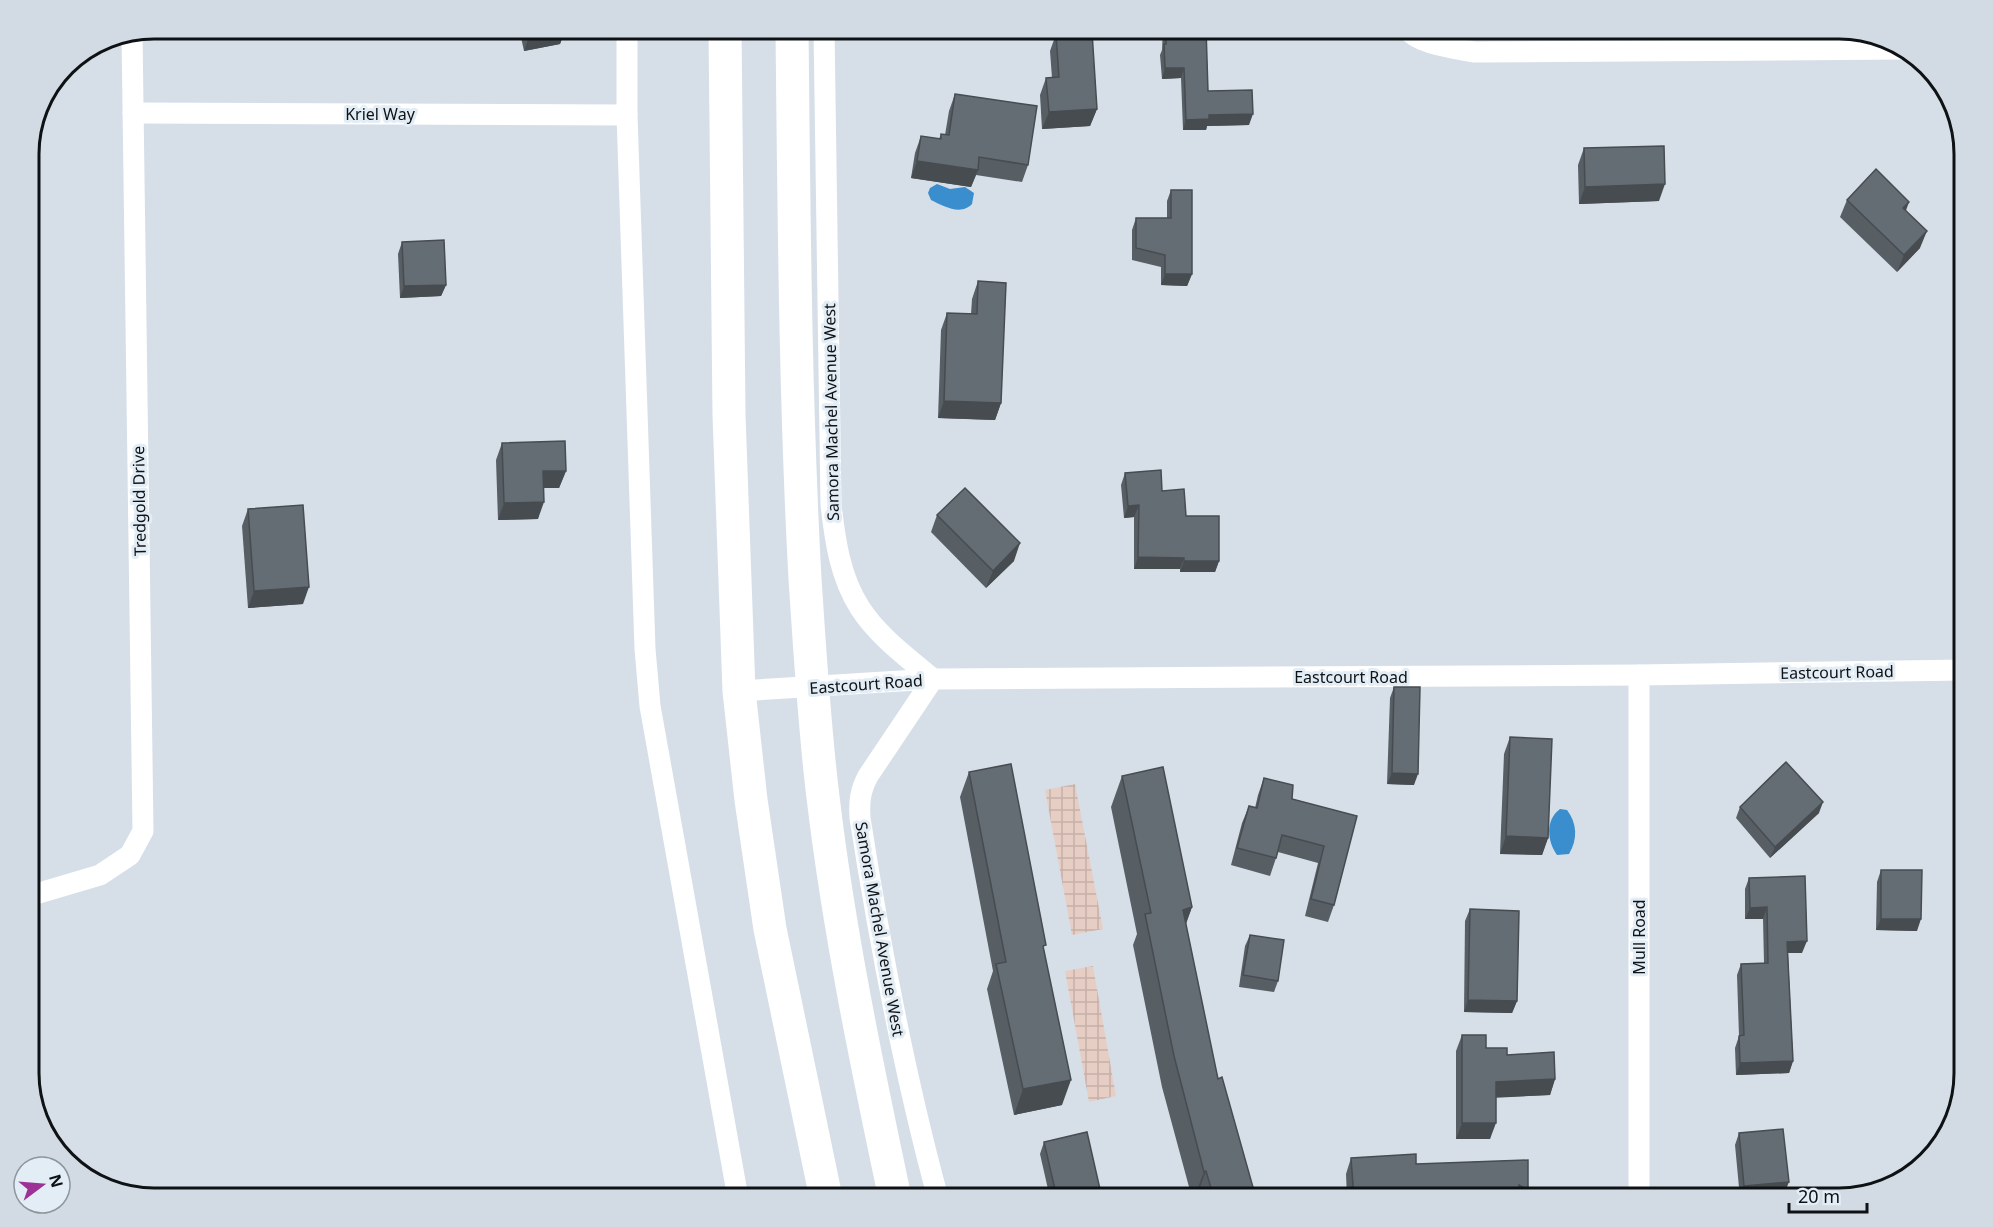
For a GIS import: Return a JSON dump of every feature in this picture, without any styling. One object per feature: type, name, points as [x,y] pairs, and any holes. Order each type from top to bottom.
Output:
[{"type":"highway","points":[[725,39],[729,415],[739,691],[751,800],[770,929],[824,1188]]},
{"type":"highway","name":"Samora Machel Avenue West","points":[[792,39],[796,323],[802,512],[812,687],[823,798],[842,929],[870,1082],[893,1188]]},
{"type":"street","points":[[627,39],[627,115],[645,649],[649,696],[736,1188]]},
{"type":"street","name":"Samora Machel Avenue West","points":[[824,39],[831,505],[835,543],[845,576],[859,607],[882,635],[933,679],[868,776],[862,786],[859,801],[888,986],[935,1188]]},
{"type":"street","points":[[1422,39],[1439,46],[1474,52],[1886,49]]},
{"type":"street","name":"Tredgold Drive","points":[[39,893],[100,875],[130,855],[143,831],[132,41]]},
{"type":"street","name":"Kriel Way","points":[[133,113],[627,115]]},
{"type":"street","name":"Eastcourt Road","points":[[739,691],[933,679],[1639,675],[1954,670]]},
{"type":"street","name":"Mull Road","points":[[1639,675],[1639,1188]]},
{"type":"shaded area","points":[[1075,784],[1103,929],[1072,935],[1045,790]]},
{"type":"shaded area","points":[[1093,966],[1116,1096],[1089,1102],[1065,971]]},
{"type":"water","points":[[937,184],[950,189],[965,187],[974,193],[972,204],[968,208],[957,210],[931,200],[928,193],[930,188]]},
{"type":"water","points":[[1560,809],[1567,810],[1570,815],[1575,837],[1569,854],[1557,855],[1551,843],[1549,831],[1552,819]]},
{"type":"building","points":[[1056,39],[1092,39],[1097,109],[1049,112],[1046,78],[1059,77]]},
{"type":"building","points":[[1166,39],[1206,39],[1208,91],[1252,90],[1253,114],[1209,115],[1209,119],[1186,120],[1184,68],[1165,68],[1164,44],[1166,44]]},
{"type":"building","points":[[955,94],[1037,106],[1028,165],[979,157],[978,170],[917,161],[921,136],[941,139],[941,134],[949,135]]},
{"type":"building","points":[[1664,146],[1665,184],[1585,187],[1584,148]]},
{"type":"building","points":[[1876,169],[1909,202],[1903,208],[1927,231],[1904,255],[1847,200]]},
{"type":"building","points":[[1171,190],[1192,190],[1192,274],[1165,274],[1165,255],[1136,248],[1136,218],[1171,218]]},
{"type":"building","points":[[444,240],[446,285],[404,286],[402,242]]},
{"type":"building","points":[[978,281],[1006,283],[1001,403],[944,401],[947,313],[977,314]]},
{"type":"building","points":[[565,441],[566,471],[543,471],[544,502],[504,503],[502,443]]},
{"type":"building","points":[[1161,470],[1162,491],[1184,489],[1186,516],[1219,516],[1219,561],[1138,557],[1139,505],[1128,506],[1125,473]]},
{"type":"building","points":[[965,488],[1020,543],[993,571],[937,515]]},
{"type":"building","points":[[303,505],[309,587],[254,591],[248,509]]},
{"type":"building","points":[[1394,687],[1420,687],[1418,774],[1392,773]]},
{"type":"building","points":[[1510,737],[1552,739],[1548,838],[1506,836]]},
{"type":"building","points":[[1786,762],[1823,802],[1775,847],[1740,807]]},
{"type":"building","points":[[1011,764],[1046,945],[1043,946],[1071,1080],[1023,1089],[996,964],[1006,962],[969,772]]},
{"type":"building","points":[[1163,767],[1192,907],[1183,910],[1218,1079],[1222,1077],[1253,1188],[1211,1188],[1206,1171],[1204,1172],[1174,1056],[1145,914],[1151,913],[1122,776]]},
{"type":"building","points":[[1264,778],[1293,785],[1292,799],[1357,816],[1334,905],[1311,899],[1324,846],[1282,835],[1276,858],[1237,848],[1249,806],[1257,808]]},
{"type":"building","points":[[1881,870],[1922,870],[1921,919],[1881,919]]},
{"type":"building","points":[[1805,876],[1807,941],[1787,942],[1793,1061],[1740,1063],[1739,1036],[1744,1035],[1741,964],[1768,963],[1767,907],[1750,908],[1749,878]]},
{"type":"building","points":[[1470,909],[1519,911],[1517,1001],[1468,1000]]},
{"type":"building","points":[[1250,935],[1284,940],[1278,981],[1243,975]]},
{"type":"building","points":[[1462,1035],[1486,1035],[1486,1048],[1507,1048],[1507,1055],[1554,1052],[1555,1079],[1496,1082],[1496,1123],[1462,1123]]},
{"type":"building","points":[[1783,1129],[1789,1182],[1744,1186],[1739,1133]]},
{"type":"building","points":[[1087,1132],[1100,1188],[1055,1188],[1044,1142]]},
{"type":"building","points":[[1416,1154],[1416,1164],[1528,1160],[1528,1188],[1519,1185],[1519,1188],[1353,1188],[1351,1158]]}]
